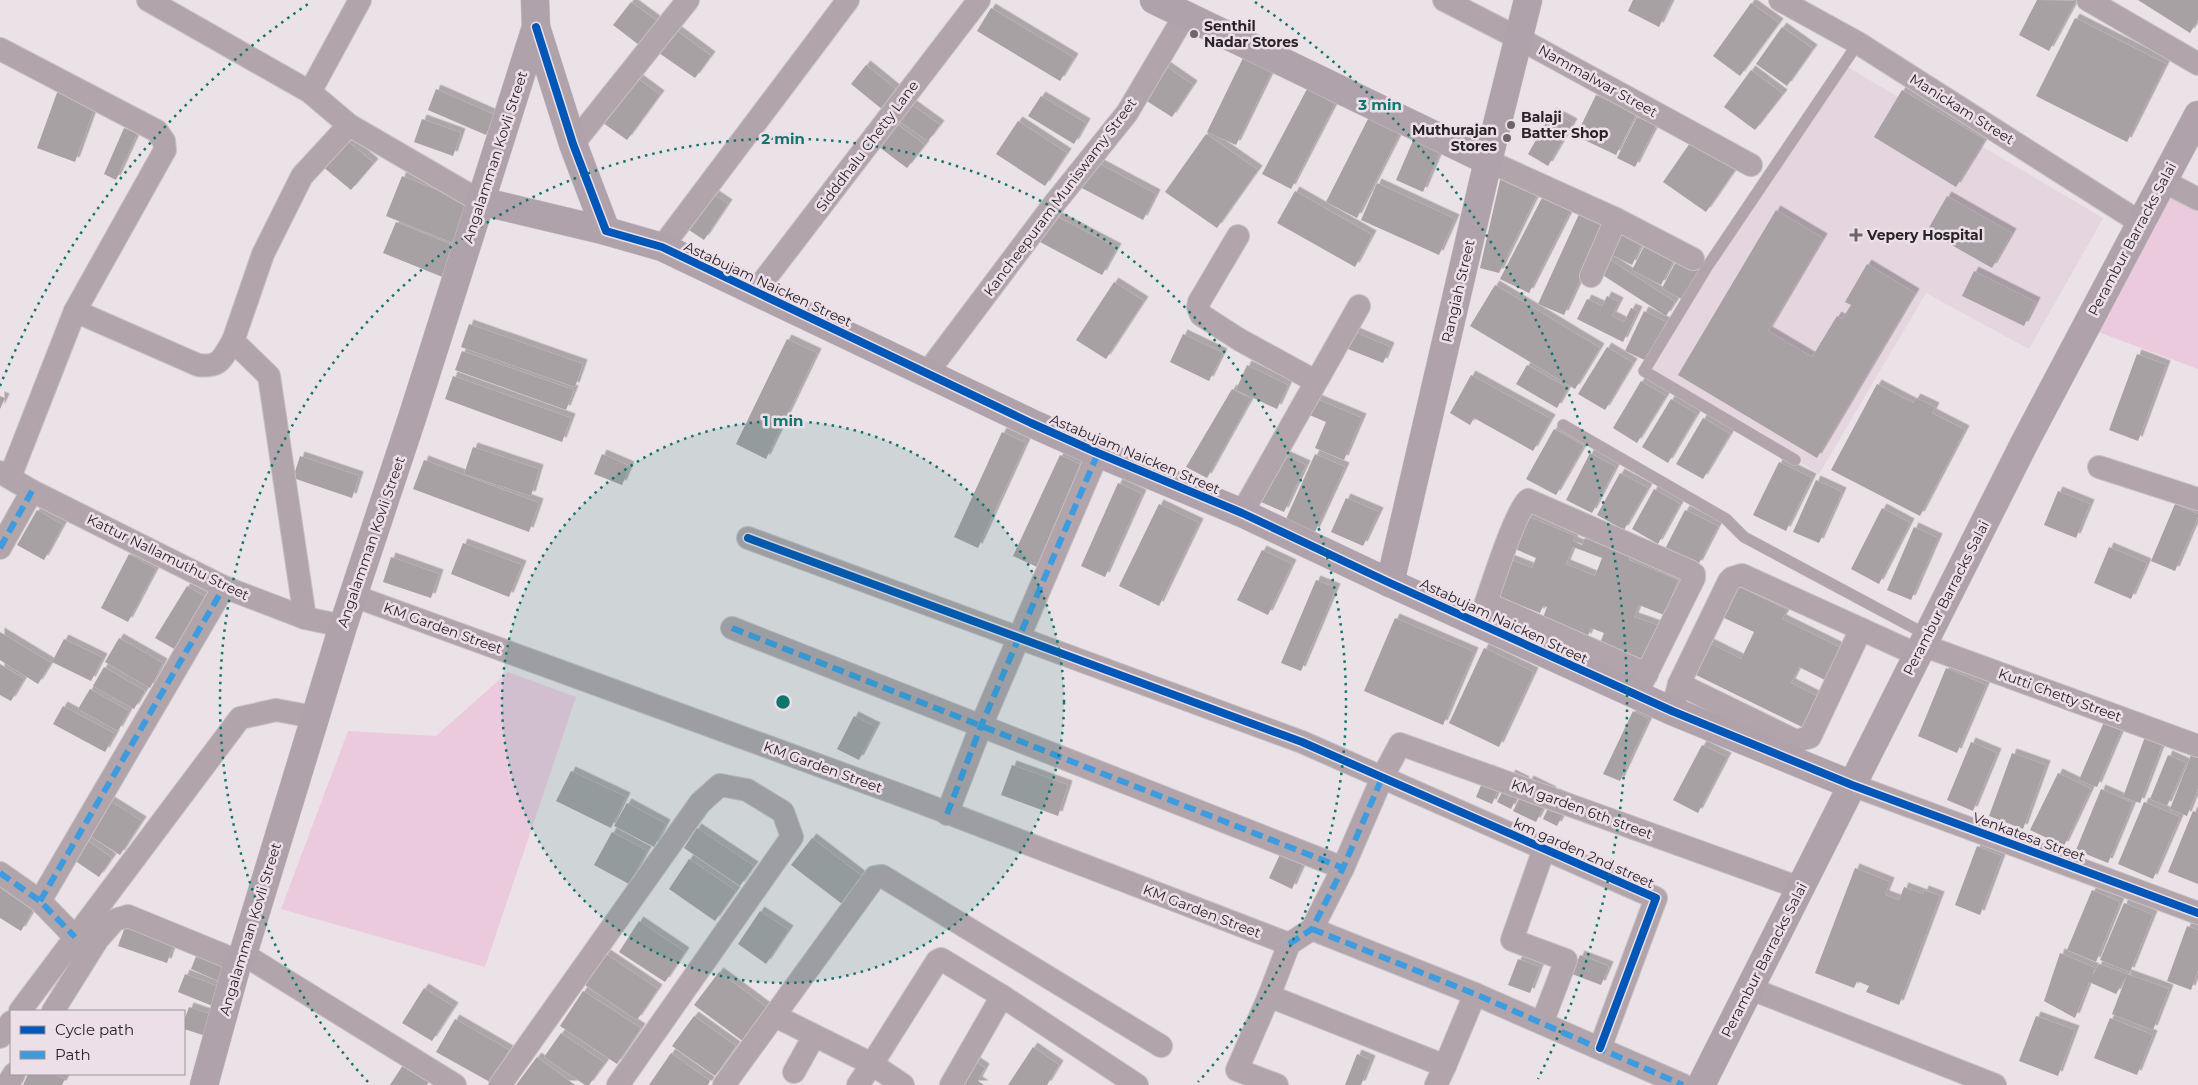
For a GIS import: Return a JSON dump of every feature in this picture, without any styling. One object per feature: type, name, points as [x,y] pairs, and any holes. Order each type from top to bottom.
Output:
[{"type":"street","points":[[148,0],[310,92],[350,125],[480,201]]},
{"type":"street","points":[[310,92],[360,0]]},
{"type":"street","name":"Angalamman Kovli Street","points":[[204,1085],[314,717],[414,415],[536,28],[535,0]]},
{"type":"street","points":[[573,144],[688,0]]},
{"type":"street","points":[[662,247],[848,0]]},
{"type":"street","name":"Sidddhalu Chetty Lane","points":[[755,292],[979,0]]},
{"type":"street","points":[[1154,0],[1488,161],[1616,219],[1693,259]]},
{"type":"street","name":"Nammalwar Street","points":[[1444,0],[1520,39],[1751,165]]},
{"type":"street","name":"Rangiah Street","points":[[1390,583],[1488,161],[1520,39],[1528,0]]},
{"type":"street","name":"Manickam Street","points":[[1780,0],[1858,43],[2141,223]]},
{"type":"street","points":[[2088,0],[2198,64]]},
{"type":"street","name":"Kancheepuram Muniswamy Street","points":[[927,373],[1054,204],[1127,113],[1185,15]]},
{"type":"street","points":[[536,28],[573,144],[606,231]]},
{"type":"street","points":[[0,49],[157,132],[164,141],[165,150],[75,311],[5,474]]},
{"type":"street","name":"Perambur Barracks Salai","points":[[1700,1085],[2025,442],[2198,115]]},
{"type":"street","points":[[75,311],[198,365],[211,366],[217,363],[233,341],[263,254],[302,176],[350,125]]},
{"type":"street","points":[[2163,181],[2198,198]]},
{"type":"street","name":"Astabujam Naicken Street","points":[[480,201],[606,231],[662,247],[1098,453],[1242,512],[1390,583],[1482,613],[1642,684],[1672,711],[1852,785]]},
{"type":"street","points":[[1591,276],[1616,219]]},
{"type":"street","points":[[1238,236],[1199,302],[1198,311],[1201,315],[1240,340],[1315,381]]},
{"type":"street","points":[[1242,512],[1359,306]]},
{"type":"street","points":[[233,341],[269,376],[305,618]]},
{"type":"street","points":[[947,814],[1018,637],[1098,453]]},
{"type":"street","points":[[2100,467],[2198,499]]},
{"type":"street","name":"Kattur Nallamuthu Street","points":[[5,474],[32,491],[224,587],[305,618],[343,626]]},
{"type":"street","points":[[0,548],[32,491]]},
{"type":"street","points":[[1482,613],[1521,509],[1528,500],[1532,500],[1694,574],[1691,585],[1642,684]]},
{"type":"street","name":"km garden 2nd street","points":[[748,538],[1302,742],[1656,898],[1600,1048]]},
{"type":"street","name":"Kutti Chetty Street","points":[[1679,684],[1729,581],[1742,575],[1861,629],[1922,645],[2198,746]]},
{"type":"street","points":[[40,900],[224,587]]},
{"type":"street","name":"KM Garden Street","points":[[354,596],[947,814],[1289,944]]},
{"type":"street","points":[[732,628],[1343,868]]},
{"type":"street","points":[[1672,711],[1679,684],[1796,741],[1802,741],[1810,737],[1861,629]]},
{"type":"street","points":[[21,1010],[240,718],[276,710],[314,717]]},
{"type":"street","name":"KM garden 6th street","points":[[1382,778],[1400,744],[1800,888]]},
{"type":"street","points":[[1277,1085],[1237,1070],[1289,944],[1312,929],[1343,868],[1382,778]]},
{"type":"street","name":"Venkatesa Street","points":[[1852,785],[2198,913]]},
{"type":"street","points":[[500,1085],[700,803],[720,786],[746,790],[783,812],[792,837],[618,1085]]},
{"type":"street","points":[[1542,1023],[1566,960],[1512,940],[1544,849]]},
{"type":"street","points":[[0,873],[40,900],[75,937]]},
{"type":"street","points":[[724,1085],[875,877],[882,876],[1160,1046]]},
{"type":"street","points":[[54,1010],[98,939],[115,920],[128,916],[241,957],[455,1085]]},
{"type":"street","points":[[1312,929],[1475,994],[1683,1085]]},
{"type":"street","points":[[858,1085],[937,962],[941,959],[1002,996],[1133,1084]]},
{"type":"street","points":[[1749,988],[1995,1085]]},
{"type":"street","points":[[1269,996],[1440,1075],[1475,994]]},
{"type":"street","points":[[951,1085],[1002,996]]},
{"type":"street","points":[[774,1016],[872,1064],[904,1085]]},
{"type":"street","points":[[0,1037],[10,1023]]},
{"type":"street","points":[[794,1072],[814,1036]]},
{"type":"lane","points":[[1794,460],[1644,371],[1707,267],[1858,43]]},
{"type":"lane","points":[[1563,425],[1726,519],[1744,537],[1922,645]]},
{"type":"shaded area","points":[[1846,66],[2103,218],[2029,349],[1926,293],[1819,474],[1647,365]]},
{"type":"shaded area","points":[[2176,185],[2198,197],[2198,369],[2098,332]]},
{"type":"shaded area","points":[[508,672],[576,697],[485,967],[281,909],[348,731],[436,736]]},
{"type":"building","points":[[1633,0],[1672,0],[1659,27],[1628,11]]},
{"type":"building","points":[[2037,0],[2076,1],[2049,51],[2019,35]]},
{"type":"building","points":[[2138,0],[2198,0],[2198,20],[2190,33]]},
{"type":"building","points":[[631,2],[657,21],[639,45],[613,25]]},
{"type":"building","points":[[1751,3],[1779,23],[1740,76],[1713,56]]},
{"type":"building","points":[[991,8],[1074,58],[1060,81],[977,31]]},
{"type":"building","points":[[2075,18],[2166,64],[2127,142],[2036,96]]},
{"type":"building","points":[[1782,27],[1813,49],[1787,86],[1756,64]]},
{"type":"building","points":[[676,30],[711,56],[695,78],[659,53]]},
{"type":"building","points":[[1243,58],[1272,71],[1236,145],[1207,132]]},
{"type":"building","points":[[866,65],[898,91],[883,110],[851,84]]},
{"type":"building","points":[[1164,65],[1193,85],[1172,117],[1142,98]]},
{"type":"building","points":[[1751,70],[1783,94],[1755,130],[1724,107]]},
{"type":"building","points":[[633,75],[660,95],[627,140],[599,120]]},
{"type":"building","points":[[436,89],[495,115],[486,135],[428,110]]},
{"type":"building","points":[[1307,89],[1335,104],[1291,189],[1262,174]]},
{"type":"building","points":[[58,90],[96,104],[75,162],[37,148]]},
{"type":"building","points":[[1902,90],[1985,140],[1956,187],[1874,137]]},
{"type":"building","points":[[1596,95],[1636,114],[1616,155],[1576,136]]},
{"type":"building","points":[[1041,96],[1086,123],[1074,144],[1028,116]]},
{"type":"building","points":[[904,99],[940,125],[928,141],[892,116]]},
{"type":"building","points":[[1552,112],[1573,123],[1548,166],[1528,154]]},
{"type":"building","points":[[1369,117],[1400,133],[1357,218],[1326,202]]},
{"type":"building","points":[[1637,117],[1656,126],[1635,167],[1617,158]]},
{"type":"building","points":[[889,118],[925,145],[907,168],[871,141]]},
{"type":"building","points":[[422,119],[461,133],[453,156],[414,142]]},
{"type":"building","points":[[1018,121],[1067,153],[1045,186],[996,154]]},
{"type":"building","points":[[124,128],[137,134],[116,180],[104,174]]},
{"type":"building","points":[[1206,134],[1258,170],[1217,228],[1165,192]]},
{"type":"building","points":[[1415,136],[1442,147],[1423,192],[1396,180]]},
{"type":"building","points":[[345,139],[374,163],[351,190],[322,166]]},
{"type":"building","points":[[1692,140],[1735,170],[1706,212],[1663,182]]},
{"type":"building","points":[[1092,160],[1156,194],[1143,220],[1078,186]]},
{"type":"building","points":[[402,176],[469,203],[453,243],[386,216]]},
{"type":"building","points":[[1501,176],[1539,191],[1499,273],[1480,268]]},
{"type":"building","points":[[1377,183],[1455,219],[1439,255],[1361,220]]},
{"type":"building","points":[[1295,191],[1372,235],[1355,267],[1277,223]]},
{"type":"building","points":[[710,192],[728,204],[704,240],[686,228]]},
{"type":"building","points":[[1544,194],[1572,208],[1529,293],[1500,279]]},
{"type":"building","points":[[1947,196],[2012,233],[1992,268],[1927,231]]},
{"type":"building","points":[[1776,210],[1823,238],[1768,331],[1812,357],[1837,316],[1842,319],[1851,305],[1845,302],[1867,264],[1915,293],[1817,458],[1678,375]]},
{"type":"building","points":[[1580,212],[1606,224],[1564,315],[1538,304]]},
{"type":"building","points":[[1054,215],[1117,248],[1102,275],[1040,242]]},
{"type":"building","points":[[396,222],[457,247],[445,278],[383,253]]},
{"type":"building","points":[[1621,227],[1645,238],[1632,265],[1608,253]]},
{"type":"building","points":[[1646,243],[1675,258],[1661,285],[1632,270]]},
{"type":"building","points":[[1607,258],[1675,302],[1666,316],[1598,272]]},
{"type":"building","points":[[1678,258],[1700,270],[1683,300],[1662,288]]},
{"type":"building","points":[[1974,271],[2036,302],[2024,326],[1962,296]]},
{"type":"building","points":[[1114,282],[1144,301],[1106,359],[1076,340]]},
{"type":"building","points":[[1495,285],[1600,348],[1575,389],[1470,326]]},
{"type":"building","points":[[1607,296],[1619,302],[1612,316],[1624,322],[1631,308],[1638,311],[1623,342],[1577,319],[1587,299],[1602,306]]},
{"type":"building","points":[[1644,311],[1666,322],[1647,361],[1625,351]]},
{"type":"building","points":[[469,324],[583,364],[575,387],[461,347]]},
{"type":"building","points":[[1350,330],[1390,347],[1383,363],[1343,347]]},
{"type":"building","points":[[1183,334],[1223,353],[1209,381],[1170,362]]},
{"type":"building","points":[[787,339],[817,353],[766,459],[736,444]]},
{"type":"building","points":[[1607,347],[1633,363],[1605,410],[1578,394]]},
{"type":"building","points":[[462,351],[574,390],[566,410],[455,370]]},
{"type":"building","points":[[2137,354],[2166,365],[2138,441],[2109,430]]},
{"type":"building","points":[[1247,365],[1288,385],[1277,409],[1236,390]]},
{"type":"building","points":[[1527,365],[1568,388],[1557,408],[1516,384]]},
{"type":"building","points":[[1471,375],[1551,419],[1533,451],[1474,418],[1470,425],[1450,413]]},
{"type":"building","points":[[453,376],[571,418],[562,442],[445,399]]},
{"type":"building","points":[[1641,381],[1666,396],[1637,443],[1613,428]]},
{"type":"building","points":[[1877,384],[1913,403],[1916,398],[1935,407],[1932,413],[1965,430],[1920,516],[1831,470]]},
{"type":"building","points":[[1232,389],[1251,399],[1207,478],[1186,467]]},
{"type":"building","points":[[0,396],[5,398],[0,409]]},
{"type":"building","points":[[1314,398],[1362,418],[1344,460],[1315,448],[1326,422],[1307,414]]},
{"type":"building","points":[[1671,399],[1697,414],[1668,463],[1642,447]]},
{"type":"building","points":[[1703,418],[1730,434],[1703,479],[1676,464]]},
{"type":"building","points":[[1554,429],[1584,446],[1556,495],[1526,479]]},
{"type":"building","points":[[1002,432],[1026,443],[978,548],[954,537]]},
{"type":"building","points":[[473,447],[539,469],[531,496],[464,474]]},
{"type":"building","points":[[1590,453],[1616,467],[1592,513],[1566,500]]},
{"type":"building","points":[[602,454],[630,466],[622,485],[594,474]]},
{"type":"building","points":[[1282,454],[1306,465],[1284,512],[1261,502]]},
{"type":"building","points":[[1315,454],[1345,467],[1315,532],[1286,519]]},
{"type":"building","points":[[1060,455],[1085,467],[1037,567],[1013,556]]},
{"type":"building","points":[[300,456],[359,476],[352,498],[293,478]]},
{"type":"building","points":[[424,460],[539,503],[529,532],[413,489]]},
{"type":"building","points":[[1779,462],[1812,478],[1786,531],[1753,515]]},
{"type":"building","points":[[1620,473],[1648,488],[1624,530],[1597,515]]},
{"type":"building","points":[[1816,480],[1842,492],[1819,543],[1793,532]]},
{"type":"building","points":[[1118,483],[1142,494],[1105,577],[1081,566]]},
{"type":"building","points":[[1654,489],[1680,504],[1658,544],[1632,529]]},
{"type":"building","points":[[2058,491],[2090,504],[2076,538],[2044,525]]},
{"type":"building","points":[[1346,498],[1379,512],[1363,546],[1331,532]]},
{"type":"building","points":[[1159,504],[1199,523],[1159,606],[1119,586]]},
{"type":"building","points":[[2175,504],[2198,514],[2198,517],[2175,571],[2151,561]]},
{"type":"building","points":[[1882,508],[1910,523],[1879,584],[1851,569]]},
{"type":"building","points":[[37,510],[63,525],[44,560],[17,545]]},
{"type":"building","points":[[1685,510],[1718,526],[1698,565],[1665,549]]},
{"type":"building","points":[[1527,516],[1575,536],[1573,541],[1582,545],[1585,538],[1630,557],[1629,560],[1678,580],[1664,615],[1639,605],[1634,617],[1660,626],[1645,662],[1600,643],[1604,633],[1591,628],[1587,638],[1542,620],[1547,607],[1543,606],[1540,613],[1495,595],[1509,559],[1532,568],[1536,558],[1513,548]],"holes":[[[1573,547],[1602,558],[1595,576],[1566,564]]]},
{"type":"building","points":[[1914,527],[1938,538],[1911,600],[1887,590]]},
{"type":"building","points":[[463,543],[522,565],[509,597],[451,574]]},
{"type":"building","points":[[2109,547],[2147,563],[2131,599],[2094,583]]},
{"type":"building","points":[[1262,550],[1292,564],[1268,615],[1237,600]]},
{"type":"building","points":[[129,554],[156,569],[128,622],[101,608]]},
{"type":"building","points":[[391,557],[439,574],[431,598],[383,582]]},
{"type":"building","points":[[1316,580],[1336,588],[1301,671],[1281,663]]},
{"type":"building","points":[[187,586],[207,598],[176,650],[155,638]]},
{"type":"building","points":[[1738,586],[1787,610],[1782,619],[1841,648],[1825,680],[1799,667],[1791,683],[1819,697],[1804,728],[1694,674],[1709,643],[1741,659],[1754,632],[1722,617]]},
{"type":"building","points":[[1395,618],[1474,652],[1443,725],[1364,691]]},
{"type":"building","points":[[0,632],[51,663],[38,684],[0,660]]},
{"type":"building","points":[[119,638],[163,663],[150,688],[105,662]]},
{"type":"building","points":[[64,639],[103,658],[91,681],[52,662]]},
{"type":"building","points":[[1484,648],[1534,672],[1499,747],[1449,723]]},
{"type":"building","points":[[0,664],[24,679],[11,701],[0,695]]},
{"type":"building","points":[[104,667],[145,691],[134,709],[93,686]]},
{"type":"building","points":[[1946,668],[1986,685],[1957,753],[1918,736]]},
{"type":"building","points":[[90,689],[129,711],[118,731],[78,709]]},
{"type":"building","points":[[63,706],[115,734],[105,752],[53,724]]},
{"type":"building","points":[[1633,711],[1649,719],[1620,781],[1603,774]]},
{"type":"building","points":[[2107,715],[2125,722],[2097,787],[2079,780]]},
{"type":"building","points":[[854,716],[876,727],[859,760],[837,749]]},
{"type":"building","points":[[2146,734],[2164,740],[2140,803],[2123,797]]},
{"type":"building","points":[[1971,742],[1997,753],[1973,811],[1947,800]]},
{"type":"building","points":[[1702,745],[1727,757],[1698,813],[1673,800]]},
{"type":"building","points":[[2012,753],[2046,765],[2023,829],[1989,816]]},
{"type":"building","points":[[2168,755],[2186,763],[2167,806],[2150,799]]},
{"type":"building","points":[[2191,755],[2198,758],[2198,788],[2187,816],[2170,809]]},
{"type":"building","points":[[1012,765],[1068,785],[1058,816],[1001,795]]},
{"type":"building","points":[[1488,769],[1504,776],[1492,804],[1476,797]]},
{"type":"building","points":[[571,771],[626,797],[611,828],[556,801]]},
{"type":"building","points":[[2058,773],[2091,789],[2064,846],[2030,830]]},
{"type":"building","points":[[1511,774],[1525,781],[1511,809],[1497,802]]},
{"type":"building","points":[[1529,780],[1552,791],[1536,822],[1513,811]]},
{"type":"building","points":[[2101,789],[2133,803],[2108,863],[2076,850]]},
{"type":"building","points":[[1555,793],[1570,800],[1557,826],[1543,819]]},
{"type":"building","points":[[110,801],[142,821],[120,855],[89,835]]},
{"type":"building","points":[[2144,802],[2180,817],[2153,879],[2118,864]]},
{"type":"building","points":[[627,803],[666,824],[654,847],[614,826]]},
{"type":"building","points":[[2193,811],[2198,813],[2198,884],[2168,872]]},
{"type":"building","points":[[697,828],[754,866],[740,886],[684,848]]},
{"type":"building","points":[[612,832],[647,851],[629,884],[594,865]]},
{"type":"building","points":[[812,838],[867,880],[846,907],[791,865]]},
{"type":"building","points":[[85,839],[112,858],[99,877],[71,858]]},
{"type":"building","points":[[1977,846],[2002,856],[1980,915],[1955,905]]},
{"type":"building","points":[[1282,850],[1305,860],[1292,889],[1269,878]]},
{"type":"building","points":[[689,859],[736,891],[715,921],[669,889]]},
{"type":"building","points":[[1855,868],[1890,882],[1885,895],[1899,900],[1904,887],[1923,894],[1924,890],[1940,896],[1899,1005],[1866,992],[1869,986],[1857,981],[1854,988],[1815,973]]},
{"type":"building","points":[[0,885],[36,905],[21,931],[0,918]]},
{"type":"building","points":[[2092,890],[2120,902],[2096,962],[2067,950]]},
{"type":"building","points":[[2124,903],[2153,915],[2130,972],[2100,960]]},
{"type":"building","points":[[760,911],[789,930],[766,964],[738,944]]},
{"type":"building","points":[[639,921],[685,952],[665,982],[619,952]]},
{"type":"building","points":[[126,924],[174,942],[167,963],[118,946]]},
{"type":"building","points":[[2187,926],[2198,930],[2198,970],[2191,990],[2167,981]]},
{"type":"building","points":[[2060,953],[2095,968],[2092,976],[2099,964],[2169,989],[2153,1030],[2112,1014],[2127,975],[2116,994],[2089,982],[2075,1018],[2044,1001]]},
{"type":"building","points":[[197,954],[230,968],[223,983],[191,969]]},
{"type":"building","points":[[606,954],[658,989],[637,1020],[585,985]]},
{"type":"building","points":[[1580,955],[1609,966],[1601,985],[1572,974]]},
{"type":"building","points":[[1518,959],[1540,967],[1530,993],[1508,985]]},
{"type":"building","points":[[719,972],[769,1009],[744,1042],[694,1005]]},
{"type":"building","points":[[185,974],[222,988],[215,1007],[178,992]]},
{"type":"building","points":[[424,988],[454,1007],[432,1041],[402,1023]]},
{"type":"building","points":[[583,991],[641,1028],[617,1064],[560,1026]]},
{"type":"building","points":[[189,1007],[216,1016],[209,1037],[185,1029],[185,1018]]},
{"type":"building","points":[[694,1016],[736,1046],[715,1076],[672,1046]]},
{"type":"building","points":[[2036,1016],[2075,1030],[2058,1076],[2019,1061]]},
{"type":"building","points":[[2110,1018],[2153,1035],[2137,1075],[2094,1058]]},
{"type":"building","points":[[455,1019],[509,1050],[490,1082],[436,1052]]},
{"type":"building","points":[[561,1033],[605,1063],[589,1085],[585,1085],[544,1057]]},
{"type":"building","points":[[1033,1047],[1059,1065],[1047,1085],[1008,1085]]},
{"type":"building","points":[[671,1053],[710,1081],[708,1085],[649,1085]]},
{"type":"building","points":[[1357,1054],[1371,1060],[1361,1085],[1345,1085]]},
{"type":"building","points":[[537,1057],[575,1085],[516,1085]]},
{"type":"building","points":[[970,1058],[985,1068],[978,1081],[984,1085],[957,1085]]},
{"type":"building","points":[[403,1065],[429,1082],[427,1085],[390,1085]]},
{"type":"building","points":[[28,1075],[55,1075],[65,1079],[62,1085],[23,1085]]},
{"type":"marked path","points":[[947,814],[981,726],[1098,453]]},
{"type":"marked path","points":[[0,548],[32,491]]},
{"type":"marked path","points":[[40,901],[224,587]]},
{"type":"marked path","points":[[732,628],[1343,868]]},
{"type":"marked path","points":[[1289,944],[1312,929],[1343,868],[1382,778]]},
{"type":"marked path","points":[[0,873],[40,901],[75,937]]},
{"type":"marked path","points":[[1312,929],[1475,994],[1683,1085]]},
{"type":"cycle path","points":[[536,27],[573,144],[606,231],[662,247],[1031,423],[1242,513],[1390,583],[1672,711],[1852,785],[2198,913]]},
{"type":"cycle path","points":[[748,538],[1302,742],[1656,898],[1600,1048]]},
{"type":"place","name":"Senthil Nadar Stores","points":[[1194,34]]},
{"type":"place","name":"Balaji Batter Shop","points":[[1511,125]]},
{"type":"place","name":"Muthurajan Stores","points":[[1507,138]]},
{"type":"place","name":"Vepery Hospital","points":[[1856,235]]}]
